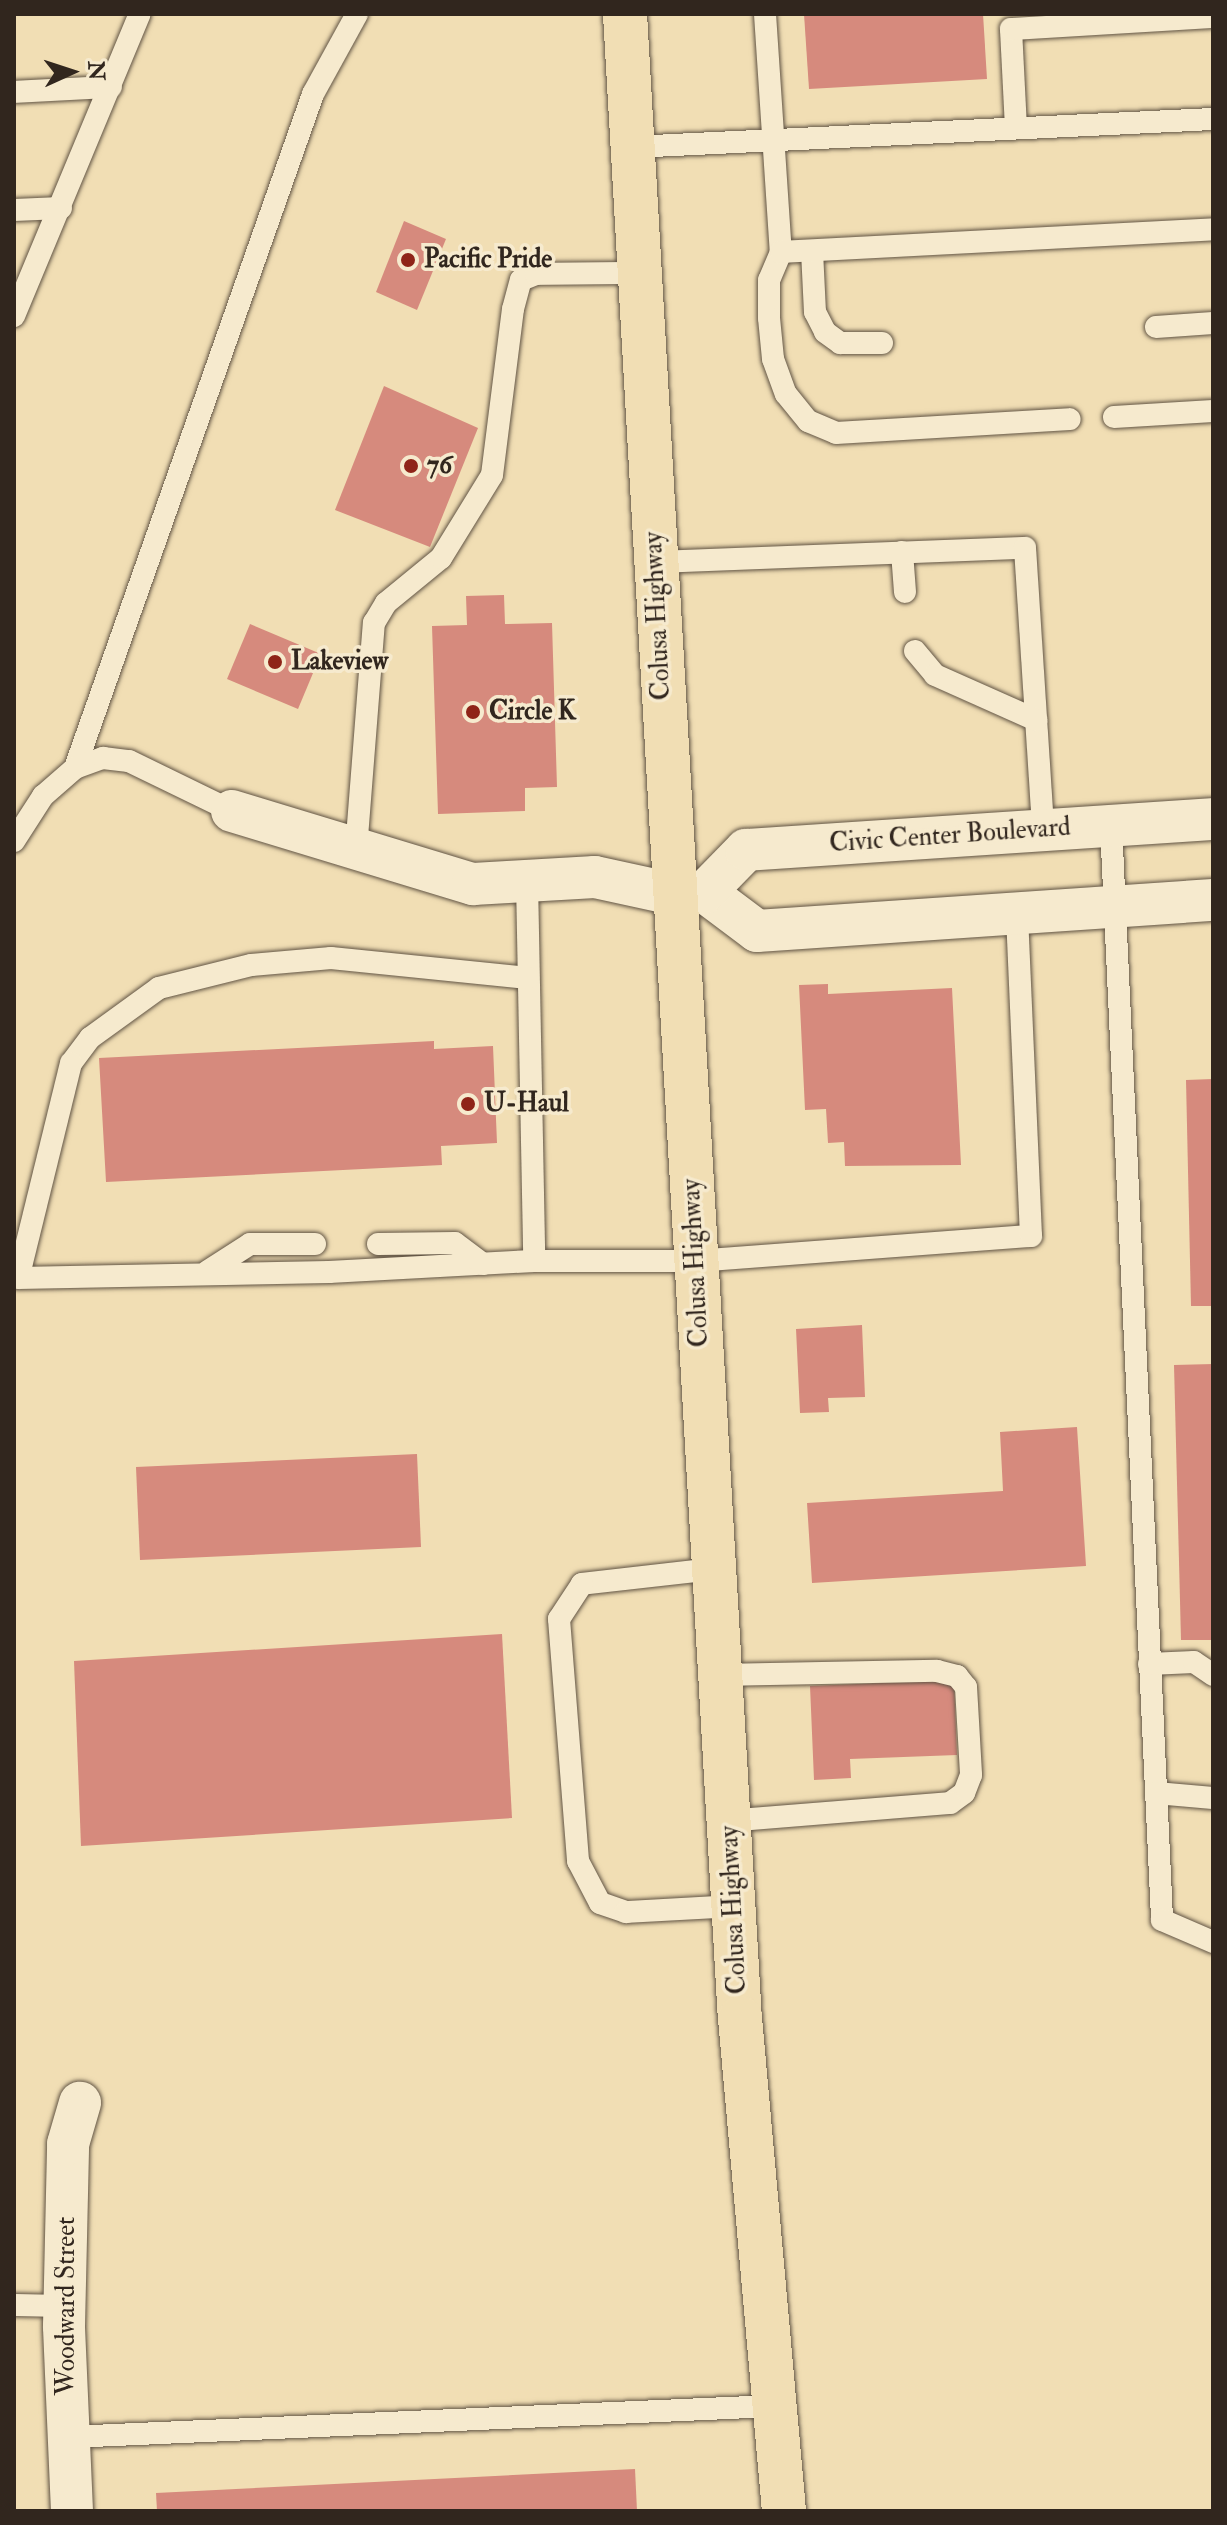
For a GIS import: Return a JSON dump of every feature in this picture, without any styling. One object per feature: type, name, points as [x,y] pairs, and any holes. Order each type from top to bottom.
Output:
[{"type":"highway","name":"Colusa Highway","points":[[625,14],[655,562],[689,893],[696,1261],[733,1906],[772,2406],[784,2511]]},
{"type":"street","points":[[232,811],[473,884],[595,877],[689,893],[757,931],[1213,900]]},
{"type":"street","name":"Civic Center Boulevard","points":[[689,893],[746,850],[1213,819]]},
{"type":"street","name":"Woodward Street","points":[[72,2511],[65,2306],[68,2144],[80,2103]]},
{"type":"lane","points":[[14,316],[140,14]]},
{"type":"lane","points":[[340,14],[342,41]]},
{"type":"lane","points":[[75,768],[313,94],[357,14]]},
{"type":"lane","points":[[765,14],[781,252],[769,280],[773,359],[786,394],[808,421],[836,433],[1070,419]]},
{"type":"lane","points":[[1016,128],[1011,29],[1213,17]]},
{"type":"lane","points":[[14,92],[111,87]]},
{"type":"lane","points":[[632,147],[1213,119]]},
{"type":"lane","points":[[14,210],[61,208]]},
{"type":"lane","points":[[781,252],[1213,229]]},
{"type":"lane","points":[[812,251],[815,312],[825,332],[840,343],[882,343]]},
{"type":"lane","points":[[356,850],[374,623],[386,603],[441,558],[492,475],[513,309],[521,280],[536,274],[639,273]]},
{"type":"lane","points":[[1156,327],[1213,323]]},
{"type":"lane","points":[[1114,417],[1213,411]]},
{"type":"lane","points":[[655,562],[1025,548],[1043,829]]},
{"type":"lane","points":[[902,552],[905,592]]},
{"type":"lane","points":[[915,651],[935,675],[1036,720]]},
{"type":"lane","points":[[14,841],[43,796],[75,768],[103,758],[129,761],[232,811]]},
{"type":"lane","points":[[1111,825],[1162,1920],[1213,1942]]},
{"type":"lane","points":[[527,881],[534,1261]]},
{"type":"lane","points":[[528,978],[331,958],[251,965],[159,988],[90,1038],[71,1063],[18,1278],[329,1272],[534,1261],[696,1261],[1031,1236],[1017,911]]},
{"type":"lane","points":[[378,1244],[455,1243],[483,1264]]},
{"type":"lane","points":[[207,1272],[250,1244],[315,1244]]},
{"type":"lane","points":[[713,1569],[582,1584],[559,1619],[578,1861],[600,1903],[626,1912],[733,1906]]},
{"type":"lane","points":[[1149,1664],[1194,1662],[1213,1675]]},
{"type":"lane","points":[[719,1675],[937,1671],[957,1676],[966,1687],[967,1702],[971,1775],[964,1793],[950,1803],[728,1821]]},
{"type":"lane","points":[[1156,1793],[1213,1798]]},
{"type":"lane","points":[[14,2305],[65,2306]]},
{"type":"lane","points":[[69,2437],[772,2406]]},
{"type":"building","points":[[804,14],[983,14],[987,79],[809,89]]},
{"type":"building","points":[[404,221],[446,239],[417,310],[376,292]]},
{"type":"building","points":[[384,386],[478,428],[430,547],[335,510]]},
{"type":"building","points":[[504,595],[505,624],[552,623],[557,787],[525,788],[525,811],[438,814],[432,626],[467,625],[466,596]]},
{"type":"building","points":[[250,624],[321,654],[298,709],[227,679]]},
{"type":"building","points":[[828,984],[828,994],[952,988],[961,1165],[845,1166],[844,1142],[828,1143],[826,1109],[805,1110],[799,985]]},
{"type":"building","points":[[434,1041],[434,1049],[493,1046],[497,1143],[441,1146],[442,1165],[106,1182],[99,1058]]},
{"type":"building","points":[[1213,1079],[1213,1306],[1191,1306],[1186,1080]]},
{"type":"building","points":[[862,1325],[865,1397],[828,1398],[829,1412],[800,1413],[796,1329]]},
{"type":"building","points":[[1213,1364],[1213,1640],[1181,1640],[1174,1365]]},
{"type":"building","points":[[1077,1427],[1086,1566],[812,1583],[807,1503],[1003,1491],[1000,1432]]},
{"type":"building","points":[[417,1454],[421,1547],[140,1560],[136,1467]]},
{"type":"building","points":[[502,1634],[512,1818],[81,1846],[74,1661]]},
{"type":"building","points":[[954,1680],[957,1755],[850,1759],[851,1778],[814,1780],[810,1686]]},
{"type":"building","points":[[635,2469],[637,2511],[157,2511],[156,2493]]},
{"type":"place","name":"Pacific Pride","points":[[408,260]]},
{"type":"place","name":"76","points":[[411,466]]},
{"type":"place","name":"Lakeview","points":[[275,662]]},
{"type":"place","name":"Circle K","points":[[473,712]]},
{"type":"place","name":"U-Haul","points":[[468,1104]]}]
